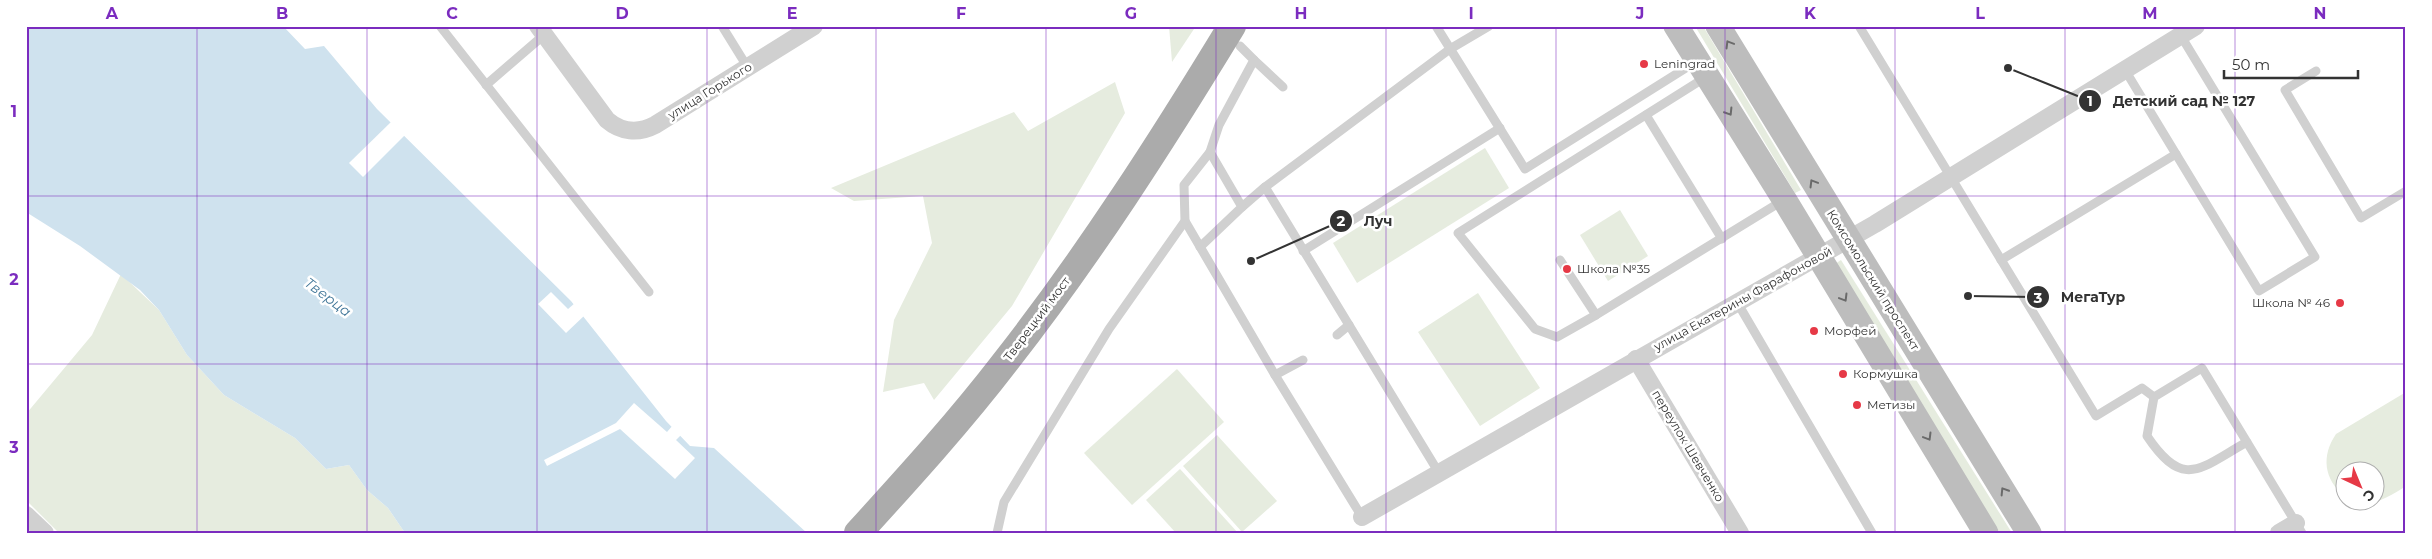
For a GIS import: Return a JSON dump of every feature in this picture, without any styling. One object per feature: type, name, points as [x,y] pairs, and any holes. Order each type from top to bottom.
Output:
[{"type":"main road","points":[[1201,93],[1245,40]]},
{"type":"main road","name":"Тверецкий мост","points":[[858,533],[942,440],[1031,329],[1201,93]]},
{"type":"main road","name":"Тверецкий мост","points":[[878,533],[970,430],[1046,334],[1087,278],[1201,93]]},
{"type":"street","name":"улица Горького","points":[[541,31],[604,116],[615,126],[625,130],[646,129],[814,26]]},
{"type":"street","points":[[1676,26],[1784,199],[1986,533]]},
{"type":"street","name":"Комсомольский проспект","points":[[1718,26],[2029,533]]},
{"type":"street","name":"улица Екатерины Фарафоновой","points":[[1362,517],[1636,359],[1848,240],[2196,26]]},
{"type":"street","name":"переулок Шевченко","points":[[1636,359],[1740,533]]},
{"type":"street","points":[[26,515],[45,533]]},
{"type":"street","points":[[2279,533],[2299,528]]},
{"type":"lane","points":[[440,26],[648,292]]},
{"type":"lane","points":[[722,26],[748,68]]},
{"type":"lane","points":[[1436,26],[1525,169],[1702,69]]},
{"type":"lane","points":[[1200,247],[1265,188],[1450,49],[1489,26]]},
{"type":"lane","points":[[1859,26],[2096,416],[2142,388],[2154,398]]},
{"type":"lane","points":[[486,85],[541,31]]},
{"type":"lane","points":[[2125,70],[2259,290],[2314,256],[2180,36]]},
{"type":"lane","points":[[1245,40],[1283,87]]},
{"type":"lane","points":[[1245,40],[1210,152],[1184,185],[1185,222],[1275,376],[1362,517]]},
{"type":"lane","points":[[1702,69],[1646,115],[1458,232],[1535,330],[1557,336],[1596,315],[1722,239],[1784,199]]},
{"type":"lane","points":[[2316,71],[2285,90],[2361,218],[2406,191]]},
{"type":"lane","points":[[1646,115],[1722,239]]},
{"type":"lane","points":[[1303,251],[1500,128]]},
{"type":"lane","points":[[1210,152],[1242,207]]},
{"type":"lane","points":[[2001,260],[2176,154]]},
{"type":"lane","points":[[1265,188],[1439,473]]},
{"type":"lane","points":[[997,533],[1004,502],[1109,329],[1185,222]]},
{"type":"lane","points":[[1560,260],[1596,315]]},
{"type":"lane","points":[[1737,302],[1872,533]]},
{"type":"lane","points":[[1337,335],[1349,325]]},
{"type":"lane","points":[[1275,376],[1303,360]]},
{"type":"lane","points":[[2246,442],[2197,470],[2183,470],[2162,458],[2147,436],[2154,398],[2202,368],[2299,528]]},
{"type":"shaded area","points":[[1169,26],[1196,26],[1172,62]]},
{"type":"shaded area","points":[[1695,26],[1703,26],[1801,190],[1795,193]]},
{"type":"shaded area","points":[[1115,82],[1125,113],[1012,306],[934,400],[924,383],[883,392],[894,320],[932,243],[923,196],[854,201],[831,188],[1014,112],[1028,131]]},
{"type":"shaded area","points":[[1485,148],[1509,188],[1357,283],[1333,243]]},
{"type":"shaded area","points":[[1620,210],[1648,256],[1608,281],[1580,235]]},
{"type":"shaded area","points":[[1841,260],[2012,533],[2000,533],[1835,264]]},
{"type":"shaded area","points":[[121,274],[159,310],[187,355],[224,395],[295,438],[326,469],[349,465],[367,490],[388,508],[405,533],[59,533],[26,500],[26,414],[92,335]]},
{"type":"shaded area","points":[[1478,293],[1540,388],[1480,426],[1418,332]]},
{"type":"shaded area","points":[[1177,369],[1224,422],[1132,505],[1084,453]]},
{"type":"shaded area","points":[[2406,392],[2406,486],[2384,499],[2384,462],[2334,462],[2334,485],[2327,467],[2328,451],[2336,434]]},
{"type":"shaded area","points":[[1217,435],[1277,501],[1242,532],[1183,466]]},
{"type":"shaded area","points":[[1180,469],[1238,533],[1176,533],[1146,500]]},
{"type":"water","name":"Тверца","points":[[26,26],[283,26],[305,49],[324,46],[377,109],[571,301],[666,421],[690,446],[714,448],[807,533],[405,533],[388,508],[367,490],[349,465],[326,469],[295,438],[224,395],[187,355],[159,310],[140,290],[80,246],[26,212]]},
{"type":"pier","points":[[392,121],[406,134],[363,177],[349,163]]},
{"type":"pier","points":[[551,292],[568,309],[575,303],[585,315],[566,333],[538,304]]},
{"type":"pier","points":[[634,403],[667,432],[673,425],[682,434],[676,440],[695,458],[675,479],[620,429],[547,466],[544,460],[616,423]]},
{"type":"place","name":"Leningrad","points":[[1644,64]]},
{"type":"place","name":"Детский сад № 127","points":[[2008,68]]},
{"type":"place","name":"Луч","points":[[1251,261]]},
{"type":"place","name":"Школа №35","points":[[1567,269]]},
{"type":"place","name":"МегаТур","points":[[1968,296]]},
{"type":"place","name":"Школа № 46","points":[[2340,303]]},
{"type":"place","name":"Морфей","points":[[1814,331]]},
{"type":"place","name":"Кормушка","points":[[1843,374]]},
{"type":"place","name":"Метизы","points":[[1857,405]]}]
